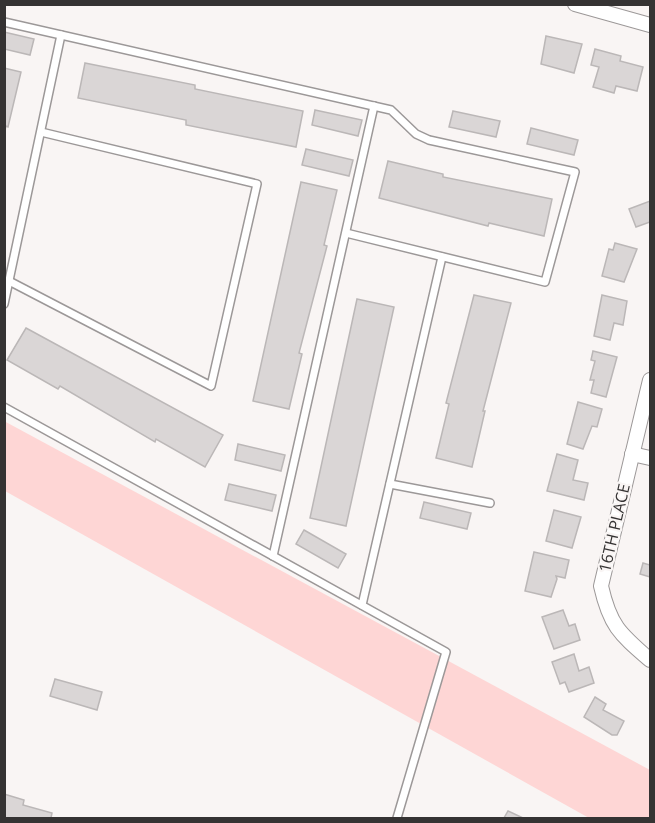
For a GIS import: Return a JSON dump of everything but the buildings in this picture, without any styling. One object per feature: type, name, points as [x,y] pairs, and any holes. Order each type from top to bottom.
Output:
[{"type":"street","points":[[575,4],[651,25]]},
{"type":"street","name":"16TH PLACE","points":[[651,380],[601,586],[607,614],[626,639],[651,660]]},
{"type":"street","points":[[632,454],[651,458]]},
{"type":"lane","points":[[4,22],[391,110],[416,134],[429,140],[575,172],[545,282],[345,233]]},
{"type":"lane","points":[[4,304],[61,35]]},
{"type":"lane","points":[[273,556],[374,106]]},
{"type":"lane","points":[[9,281],[211,386],[257,184],[41,132]]},
{"type":"lane","points":[[362,605],[442,257]]},
{"type":"lane","points":[[4,407],[446,652],[397,819]]},
{"type":"lane","points":[[390,484],[490,503]]},
{"type":"shaded area","points":[[4,421],[650,770],[650,818],[589,818],[5,491]]}]
